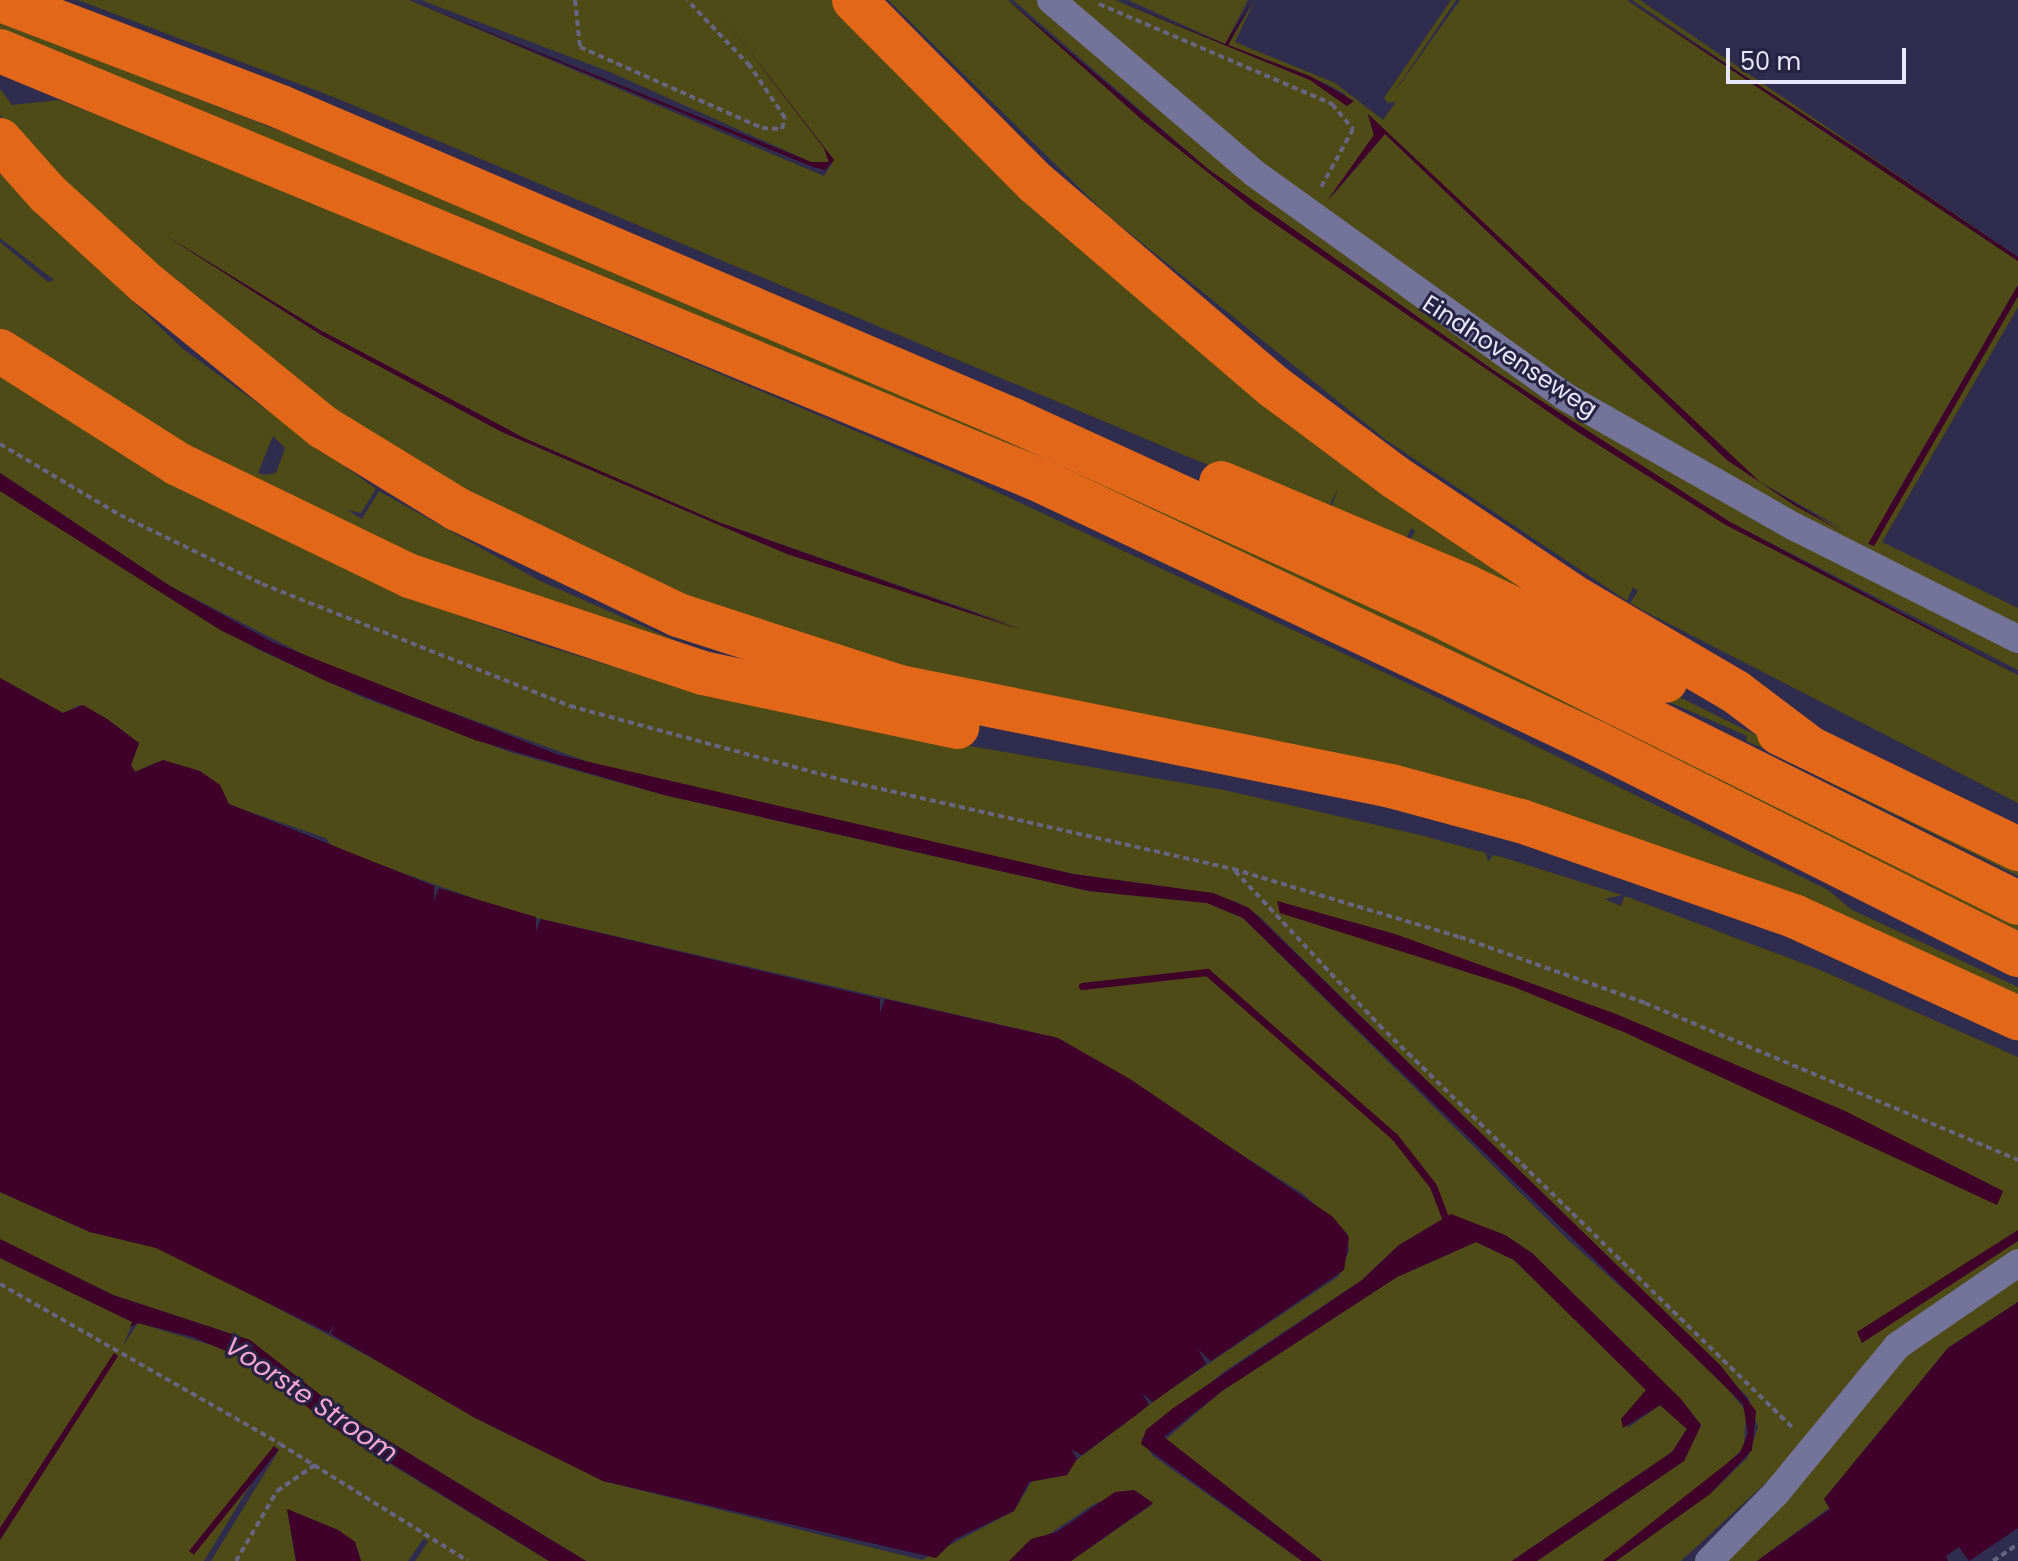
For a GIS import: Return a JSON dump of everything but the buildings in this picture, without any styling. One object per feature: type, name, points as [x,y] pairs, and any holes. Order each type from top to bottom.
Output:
[{"type":"highway","points":[[1,0],[281,107],[1013,420],[1449,620],[2018,903]]},
{"type":"highway","points":[[854,0],[1036,183],[1273,386],[1395,477],[1579,600],[1736,692],[1806,745]]},
{"type":"highway","points":[[6,54],[1037,479],[1598,744],[2018,955]]},
{"type":"highway","points":[[0,140],[48,194],[226,351],[323,427],[457,509],[678,615],[900,687],[1071,725],[1391,786],[1521,821],[1796,917],[2018,1018]]},
{"type":"highway","points":[[0,351],[91,413],[263,507],[410,576],[537,623],[703,673],[882,715],[968,728],[1071,725]]},
{"type":"highway","points":[[1013,420],[1124,443],[1466,586],[1806,745],[2018,849]]},
{"type":"street","name":"Eindhovenseweg","points":[[1051,0],[1164,102],[1307,213],[1564,396],[1795,527],[2018,639]]},
{"type":"street","points":[[1709,1561],[1814,1448],[1897,1346],[2018,1263]]},
{"type":"path","points":[[575,0],[580,47],[762,128],[782,129],[785,118],[750,66],[687,0]]},
{"type":"path","points":[[1089,0],[1294,83],[1347,117],[1353,129],[1307,213]]},
{"type":"path","points":[[0,444],[120,515],[262,584],[570,706],[842,780],[1233,869],[1460,937],[1645,1003],[2018,1160]]},
{"type":"path","points":[[1233,869],[1379,1025],[1814,1448]]},
{"type":"path","points":[[0,1284],[315,1465],[468,1561]]},
{"type":"path","points":[[236,1561],[277,1491],[315,1465]]},
{"type":"path","points":[[1993,1561],[2018,1544]]},
{"type":"shaded area","points":[[78,0],[409,0],[824,176],[834,160],[712,3],[824,148],[829,162],[811,162],[610,72],[421,0],[833,0],[1573,614],[1408,544],[1415,531],[1411,528],[1405,542],[1330,511],[1338,489],[1327,510],[1191,458],[336,98]]},
{"type":"shaded area","points":[[888,0],[1008,0],[1140,118],[1255,210],[1578,432],[1726,525],[2018,675],[2018,803],[1630,603],[1638,591],[1633,587],[1627,601],[1386,440],[1106,214]]},
{"type":"shaded area","points":[[1013,0],[1041,0],[1337,243],[1924,606],[2018,654],[2018,670],[1730,522],[1493,370],[1208,169]]},
{"type":"shaded area","points":[[1058,0],[1115,0],[1310,80],[1347,106],[1345,94],[1327,84],[1228,45],[1255,0],[1235,42],[1335,83],[1383,120],[1396,102],[1388,103],[1384,98],[1451,0],[1456,0],[1388,101],[1460,0],[1627,0],[2018,261],[2018,285],[1890,505],[1873,546],[2018,296],[2018,307],[1882,542],[2018,608],[2018,641],[1766,511],[1402,274]],"holes":[[[1368,115],[1760,482],[1845,530],[1794,505],[1727,460],[1385,134],[1328,201],[1374,135]]]},
{"type":"shaded area","points":[[1128,0],[1248,0],[1225,44]]},
{"type":"shaded area","points":[[1632,0],[1640,0],[2018,257],[1904,183]]},
{"type":"shaded area","points":[[0,22],[514,222],[1300,570],[2018,923],[2018,940],[635,290],[0,32]]},
{"type":"shaded area","points":[[0,89],[12,105],[59,100],[210,159],[967,478],[1424,691],[1828,890],[1852,910],[2018,987],[2018,1000],[1959,972],[1069,708],[742,624],[545,539],[292,385],[45,164],[0,115]],"holes":[[[165,235],[318,329],[524,438],[718,522],[1021,628],[787,554],[502,432],[323,336]]]},
{"type":"shaded area","points":[[0,174],[183,349],[376,489],[361,513],[347,510],[362,519],[379,491],[538,580],[681,643],[375,552],[0,341],[0,242],[48,282],[54,280],[0,238]],"holes":[[[273,436],[285,448],[276,473],[258,473]]]},
{"type":"shaded area","points":[[0,372],[455,614],[536,643],[680,687],[907,735],[1224,790],[1420,835],[1486,853],[1488,862],[1493,855],[1502,857],[1622,895],[1604,899],[1621,906],[1625,896],[1818,969],[2018,1057],[2018,1254],[1840,1393],[1784,1466],[1681,1561],[1616,1561],[1710,1494],[1748,1457],[1758,1427],[1748,1397],[1259,916],[1237,902],[1187,890],[1073,874],[616,772],[330,668],[170,586],[0,473]]},
{"type":"shaded area","points":[[0,491],[257,649],[364,698],[513,753],[664,795],[1089,891],[1207,903],[1243,918],[1569,1241],[1706,1363],[1746,1411],[1744,1447],[1703,1487],[1603,1561],[1537,1561],[1684,1461],[1701,1425],[1532,1253],[1505,1235],[1458,1219],[1399,1245],[1362,1280],[1225,1371],[1141,1439],[1153,1456],[1302,1561],[1071,1561],[1153,1504],[1134,1490],[1094,1504],[1009,1561],[586,1561],[346,1415],[250,1340],[113,1295],[0,1240],[0,1192],[90,1232],[150,1245],[200,1267],[603,1481],[922,1560],[1014,1511],[1032,1481],[1067,1475],[1074,1462],[1162,1395],[1339,1276],[1349,1251],[1347,1233],[1302,1193],[1058,1038],[515,913],[333,848],[326,838],[233,806],[157,762],[135,772],[131,765],[139,743],[107,719],[80,705],[63,713],[0,678]]},
{"type":"shaded area","points":[[1611,663],[2018,865],[2018,876],[1903,819],[1905,814],[1899,817],[1824,780],[1823,774],[1746,741],[1747,736],[1667,701]]},
{"type":"shaded area","points":[[1476,1242],[1514,1260],[1647,1390],[1629,1411],[1628,1428],[1660,1405],[1687,1429],[1672,1452],[1512,1561],[1322,1561],[1165,1440],[1222,1391],[1397,1277]]},
{"type":"shaded area","points":[[0,1258],[133,1322],[123,1346],[138,1323],[234,1352],[354,1442],[549,1561],[415,1561],[428,1542],[424,1538],[408,1561],[361,1561],[355,1542],[338,1530],[287,1509],[296,1561],[211,1561],[279,1450],[274,1446],[204,1561],[0,1561],[0,1540],[117,1356],[0,1528]]},
{"type":"shaded area","points":[[2018,1270],[2018,1302],[1948,1348],[1824,1499],[1829,1508],[1757,1561],[1727,1561],[1874,1377]]},
{"type":"water","points":[[409,0],[811,162],[829,162],[824,148],[712,3],[834,160],[825,170],[813,167]]},
{"type":"water","points":[[1008,0],[1208,169],[1493,370],[1730,522],[2018,675],[1726,525],[1578,432],[1255,210],[1140,118]]},
{"type":"water","points":[[1115,0],[1225,44],[1252,0],[1228,45],[1310,76],[1354,101],[1347,106],[1310,80]]},
{"type":"water","points":[[1627,0],[1865,154],[2018,257],[2018,261]]},
{"type":"water","points":[[1368,114],[1760,482],[1844,533],[1794,505],[1727,460],[1385,134],[1327,201],[1374,135]]},
{"type":"water","points":[[165,235],[318,329],[524,438],[718,522],[1022,630],[787,554],[502,432],[323,336]]},
{"type":"water","points":[[2018,285],[2018,296],[1874,546],[1868,544]]},
{"type":"water","points":[[0,473],[170,586],[272,642],[559,755],[1073,874],[1213,893],[1249,908],[1721,1366],[1756,1411],[1752,1450],[1710,1494],[1616,1561],[1603,1561],[1740,1453],[1748,1433],[1743,1404],[1243,918],[1207,903],[1089,891],[664,795],[475,740],[328,682],[222,631],[0,491]]},
{"type":"water","points":[[0,678],[63,713],[83,705],[107,719],[139,743],[131,765],[135,772],[163,760],[200,771],[220,785],[229,804],[434,886],[434,901],[439,888],[536,917],[536,931],[541,919],[880,999],[880,1013],[885,999],[1058,1038],[1130,1079],[1333,1217],[1349,1237],[1344,1270],[1211,1361],[1198,1349],[1206,1364],[1153,1402],[1142,1393],[1149,1405],[1082,1455],[1071,1449],[1077,1459],[1067,1475],[1029,1482],[1014,1511],[955,1539],[936,1558],[603,1481],[475,1418],[331,1334],[335,1324],[329,1333],[156,1248],[90,1232],[0,1192]]},
{"type":"water","points":[[1277,901],[1395,934],[1616,1014],[1845,1111],[2003,1191],[1997,1205],[1626,1033],[1514,987],[1280,913]]},
{"type":"water","points":[[1451,1214],[1505,1235],[1532,1253],[1681,1399],[1701,1425],[1684,1461],[1537,1561],[1512,1561],[1672,1452],[1687,1429],[1660,1405],[1623,1428],[1621,1419],[1646,1390],[1514,1260],[1476,1242],[1397,1277],[1222,1391],[1164,1437],[1322,1561],[1302,1561],[1141,1444],[1146,1430],[1172,1409],[1362,1280],[1399,1245]]},
{"type":"water","points":[[2018,1230],[2018,1241],[1862,1343],[1857,1332]]},
{"type":"water","name":"Voorste Stroom","points":[[0,1239],[113,1295],[250,1340],[346,1415],[586,1561],[549,1561],[336,1429],[247,1360],[193,1337],[138,1323],[130,1327],[132,1322],[0,1258]]},
{"type":"water","points":[[2018,1302],[2018,1528],[1969,1561],[1959,1547],[1946,1556],[1948,1561],[1757,1561],[1830,1509],[1824,1499],[1948,1348]]},
{"type":"water","points":[[114,1353],[118,1356],[0,1540],[0,1528]]},
{"type":"water","points":[[274,1446],[279,1450],[194,1555],[189,1551]]},
{"type":"water","points":[[1134,1490],[1153,1503],[1071,1561],[1009,1561],[1031,1539],[1057,1532],[1115,1492]]},
{"type":"water","points":[[287,1509],[338,1530],[355,1542],[361,1561],[296,1561]]},
{"type":"waterway","points":[[1082,986],[1207,972],[1394,1136],[1433,1186],[1445,1217]]}]
